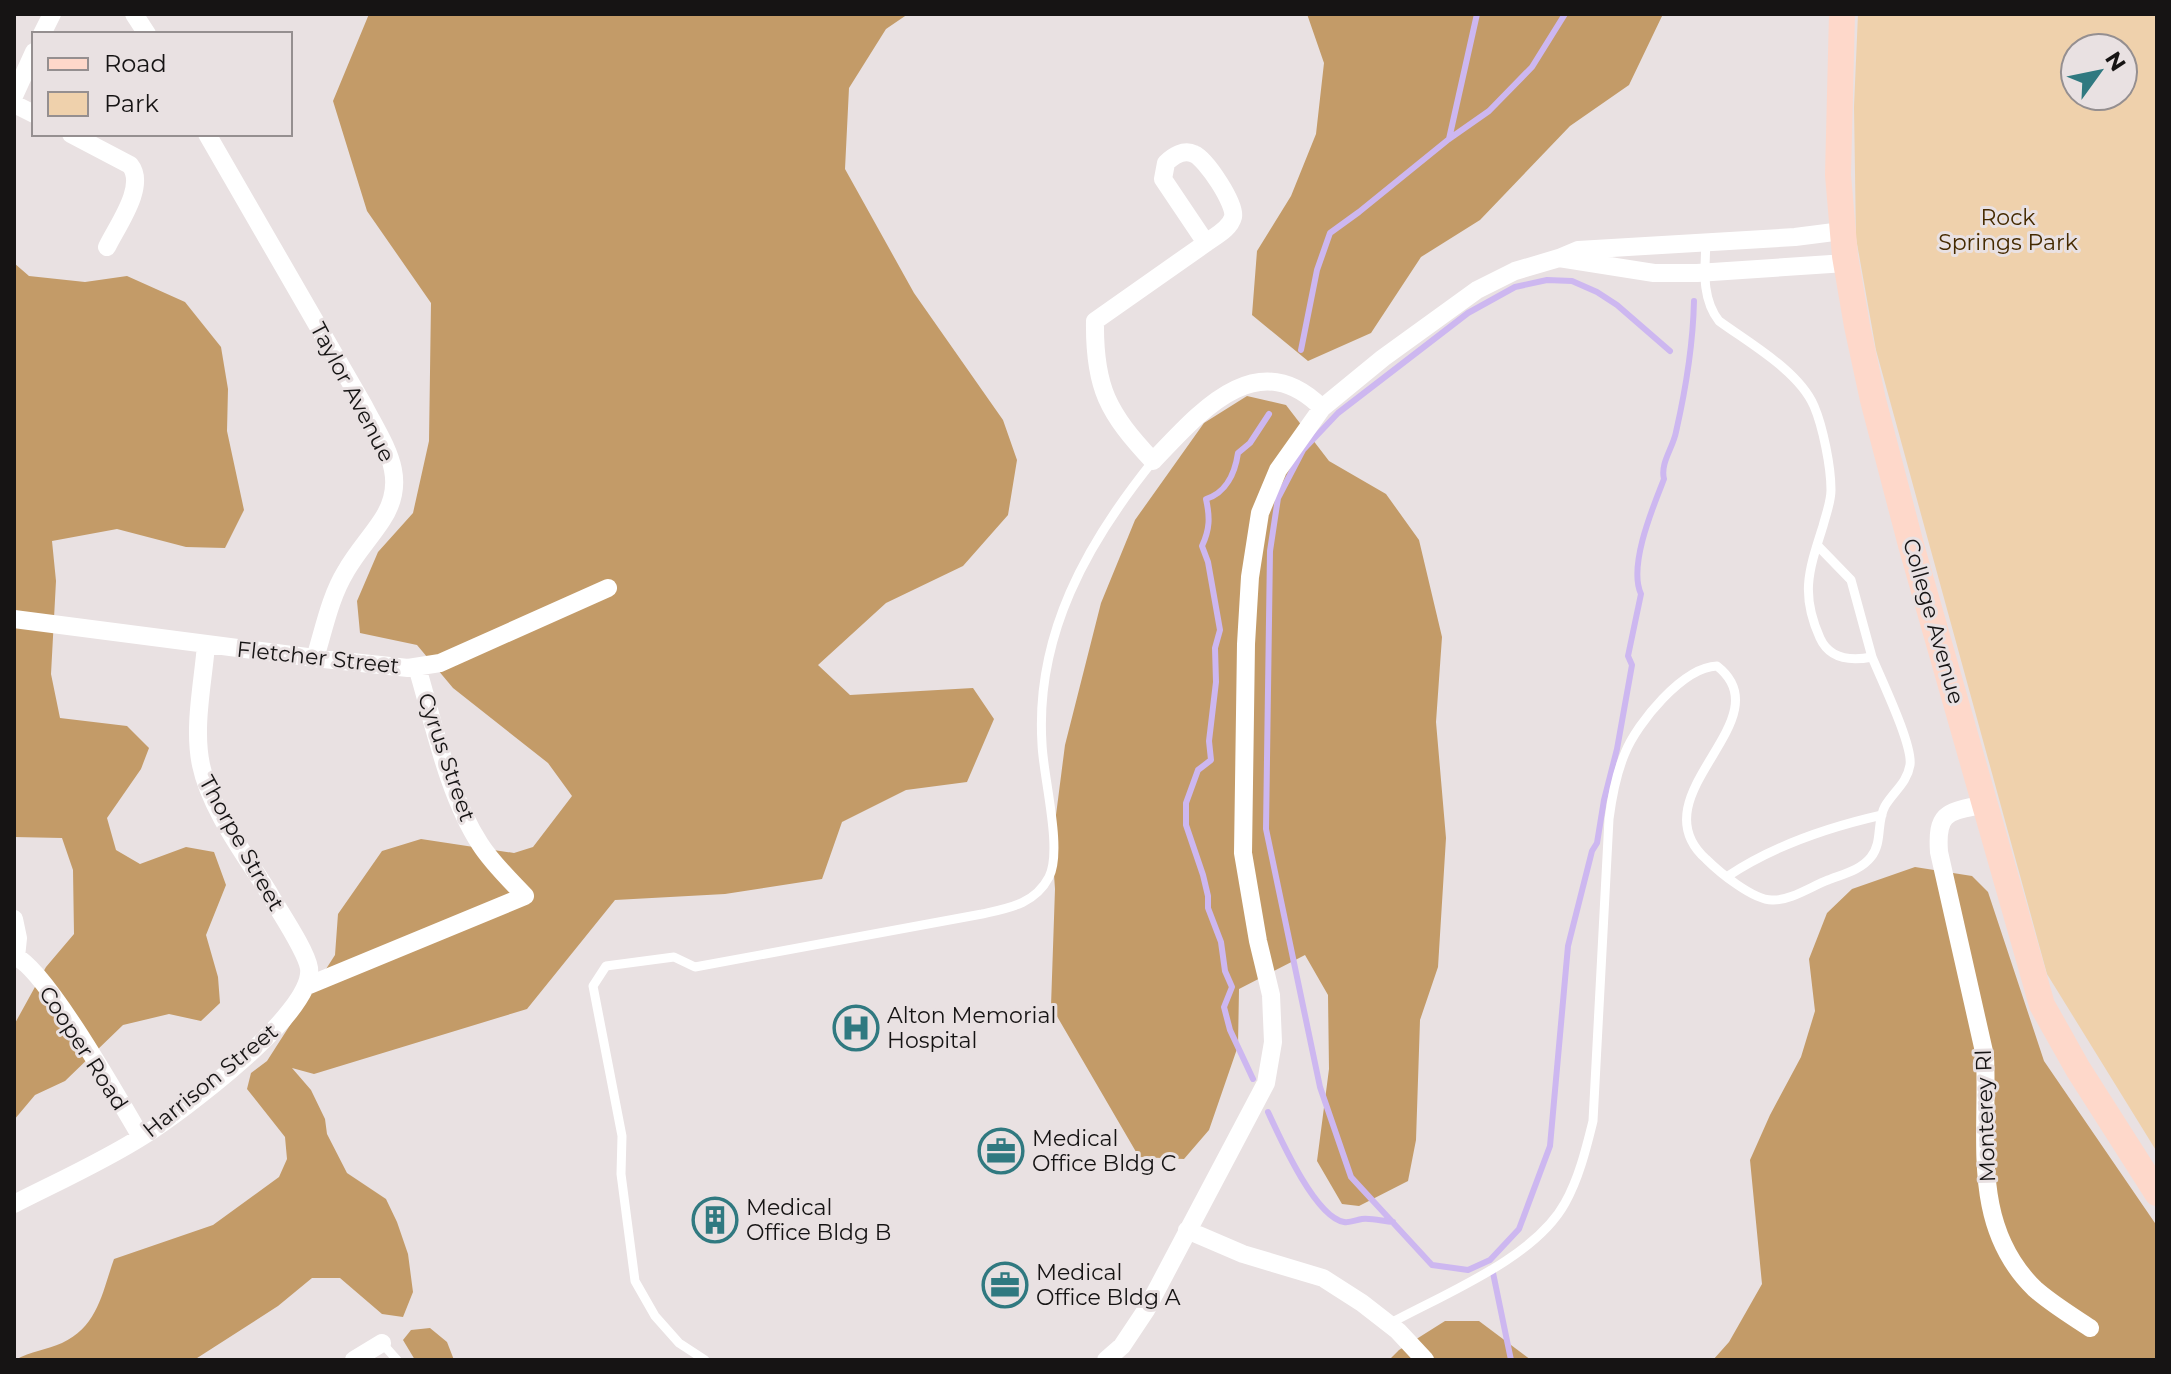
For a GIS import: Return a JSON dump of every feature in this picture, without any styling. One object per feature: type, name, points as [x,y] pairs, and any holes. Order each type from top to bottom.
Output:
[{"type":"main road","name":"College Avenue","points":[[1842,14],[1838,130],[1842,231],[1873,400],[2042,1005],[2078,1069],[2157,1193]]},
{"type":"street","points":[[43,32],[52,14]]},
{"type":"street","points":[[134,14],[146,32]]},
{"type":"street","points":[[14,96],[25,59]]},
{"type":"street","points":[[14,104],[32,113]]},
{"type":"street","points":[[75,136],[130,165],[135,172],[136,187],[107,247]]},
{"type":"street","name":"Taylor Avenue","points":[[208,136],[364,406],[385,445],[394,471],[394,498],[337,587],[315,658]]},
{"type":"street","points":[[1206,243],[1163,179],[1166,163],[1179,153],[1198,156],[1232,206],[1232,221],[1206,243],[1095,321],[1097,364],[1105,396],[1120,425],[1153,461],[1190,423],[1244,384],[1270,380],[1293,385],[1322,408]]},
{"type":"street","points":[[1106,1360],[1122,1346],[1154,1294],[1266,1083],[1273,1042],[1271,995],[1243,853],[1246,644],[1250,577],[1260,513],[1278,470],[1322,408],[1383,358],[1477,290],[1515,271],[1578,250],[1795,237],[1842,231]]},
{"type":"street","points":[[1559,258],[1654,273],[1846,263]]},
{"type":"street","name":"Fletcher Street","points":[[14,619],[385,667],[417,667],[440,663],[484,646],[608,588]]},
{"type":"street","name":"Thorpe Street","points":[[206,645],[199,729],[203,777],[221,814],[309,965],[307,986]]},
{"type":"street","name":"Cyrus Street","points":[[307,986],[525,896],[480,846],[453,787],[417,667]]},
{"type":"street","name":"Monterey Rl","points":[[1986,804],[1951,813],[1944,817],[1937,830],[1939,852],[1985,1056],[1983,1138],[1990,1207],[2000,1239],[2016,1267],[2046,1297],[2090,1328]]},
{"type":"street","name":"Cooper Road","points":[[14,919],[18,938],[15,957],[26,962],[39,977],[84,1043],[141,1137]]},
{"type":"street","name":"Harrison Street","points":[[14,1204],[141,1137],[176,1113],[260,1043],[298,1004],[307,986]]},
{"type":"street","points":[[1187,1230],[1243,1254],[1323,1278],[1389,1324],[1425,1360]]},
{"type":"street","points":[[354,1360],[382,1343]]},
{"type":"lane","points":[[1706,242],[1705,272],[1711,311],[1719,321],[1797,380],[1815,408],[1831,489],[1809,577],[1807,601],[1812,621],[1823,646],[1851,661],[1872,657]]},
{"type":"lane","points":[[705,1360],[679,1343],[655,1316],[635,1281],[621,1174],[622,1136],[593,986],[606,966],[674,957],[695,967],[982,914],[1025,903],[1038,893],[1050,875],[1053,857],[1052,820],[1042,745],[1041,695],[1050,650],[1091,547],[1119,503],[1153,461]]},
{"type":"lane","points":[[1389,1324],[1506,1262],[1550,1225],[1565,1203],[1585,1154],[1593,1121],[1609,819],[1614,786],[1635,734],[1680,683],[1707,666],[1717,666],[1727,674],[1734,692],[1733,715],[1728,732],[1696,784],[1684,817],[1695,849],[1761,898],[1780,899],[1860,867],[1876,848],[1882,815],[1907,776],[1911,762],[1907,744],[1872,657],[1851,580],[1817,545]]},
{"type":"lane","points":[[1728,876],[1750,861],[1790,845],[1844,824],[1882,815]]},
{"type":"lane","points":[[382,1343],[397,1360]]},
{"type":"green space","name":"Rock Springs Park","points":[[1858,14],[2157,14],[2157,1152],[2047,974],[1876,350],[1856,238],[1854,107]]},
{"type":"shaded area","points":[[369,14],[908,14],[886,29],[849,88],[845,169],[914,293],[1003,420],[1017,460],[1008,515],[963,566],[886,603],[818,665],[850,695],[973,688],[994,719],[967,782],[906,790],[842,822],[822,879],[725,894],[615,900],[527,1009],[314,1074],[292,1068],[311,1090],[325,1119],[327,1134],[347,1173],[386,1199],[397,1222],[408,1254],[413,1292],[403,1317],[382,1314],[340,1278],[312,1278],[278,1306],[194,1360],[15,1360],[62,1343],[84,1327],[102,1296],[114,1259],[213,1225],[279,1177],[287,1159],[285,1137],[247,1089],[251,1073],[267,1061],[335,955],[338,914],[382,851],[421,839],[514,853],[533,847],[572,796],[548,763],[453,688],[417,645],[360,633],[357,601],[378,552],[413,513],[429,441],[431,303],[367,211],[333,101]]},
{"type":"shaded area","points":[[1307,14],[1663,14],[1629,85],[1570,126],[1480,220],[1421,257],[1371,333],[1308,361],[1252,315],[1257,251],[1291,196],[1316,134],[1324,63]]},
{"type":"shaded area","points":[[14,263],[29,276],[85,282],[127,276],[185,302],[221,347],[228,389],[227,431],[244,510],[225,548],[186,547],[117,529],[52,541],[56,581],[51,674],[60,718],[127,726],[149,748],[141,769],[107,818],[116,850],[140,864],[186,847],[214,852],[226,885],[206,935],[218,977],[220,1003],[201,1021],[169,1014],[123,1025],[65,1081],[35,1095],[14,1120],[14,1025],[46,967],[74,934],[73,870],[62,838],[14,837]]},
{"type":"shaded area","points":[[1247,396],[1286,405],[1329,461],[1386,494],[1419,540],[1442,637],[1436,722],[1446,838],[1438,967],[1420,1020],[1416,1140],[1408,1181],[1359,1206],[1342,1204],[1317,1161],[1329,1069],[1328,995],[1305,955],[1239,989],[1238,1046],[1209,1130],[1184,1159],[1139,1157],[1051,1006],[1055,889],[1052,846],[1065,745],[1101,603],[1135,520],[1204,423]]},
{"type":"shaded area","points":[[1915,867],[1972,876],[1988,892],[2044,1061],[2157,1226],[2157,1360],[1713,1360],[1729,1342],[1762,1284],[1750,1160],[1801,1057],[1815,1011],[1809,959],[1827,913],[1852,889]]},
{"type":"shaded area","points":[[1445,1321],[1479,1321],[1531,1360],[1389,1360],[1399,1350]]},
{"type":"shaded area","points":[[430,1328],[447,1342],[454,1360],[415,1360],[403,1340],[411,1330]]},
{"type":"waterway","points":[[1449,139],[1477,14]]},
{"type":"waterway","points":[[1301,350],[1317,270],[1330,233],[1489,111],[1532,67],[1565,14]]},
{"type":"waterway","points":[[1670,351],[1617,305],[1572,281],[1547,280],[1515,287],[1468,313],[1338,413],[1303,450],[1278,498],[1270,551],[1266,829],[1320,1087],[1351,1177],[1432,1265],[1468,1270],[1490,1260],[1519,1229],[1550,1146],[1568,946],[1592,851],[1597,843],[1617,749],[1632,665],[1628,656],[1641,594],[1638,582],[1640,553],[1680,416],[1691,350],[1694,301]]},
{"type":"waterway","points":[[1253,1079],[1230,1030],[1224,1007],[1232,987],[1225,971],[1221,942],[1208,908],[1203,875],[1186,825],[1186,803],[1198,770],[1211,760],[1209,741],[1216,682],[1215,648],[1220,630],[1208,562],[1202,546],[1208,523],[1206,499],[1224,487],[1235,468],[1238,453],[1250,443],[1269,414]]},
{"type":"waterway","points":[[1268,1112],[1310,1192],[1333,1217],[1344,1222],[1366,1219],[1393,1222]]},
{"type":"waterway","points":[[1492,1268],[1511,1360]]},
{"type":"place","name":"Alton Memorial Hospital","points":[[856,1028]]},
{"type":"place","name":"Medical Office Bldg C","points":[[1001,1151]]},
{"type":"place","name":"Medical Office Bldg B","points":[[715,1220]]},
{"type":"place","name":"Medical Office Bldg A","points":[[1005,1285]]}]
